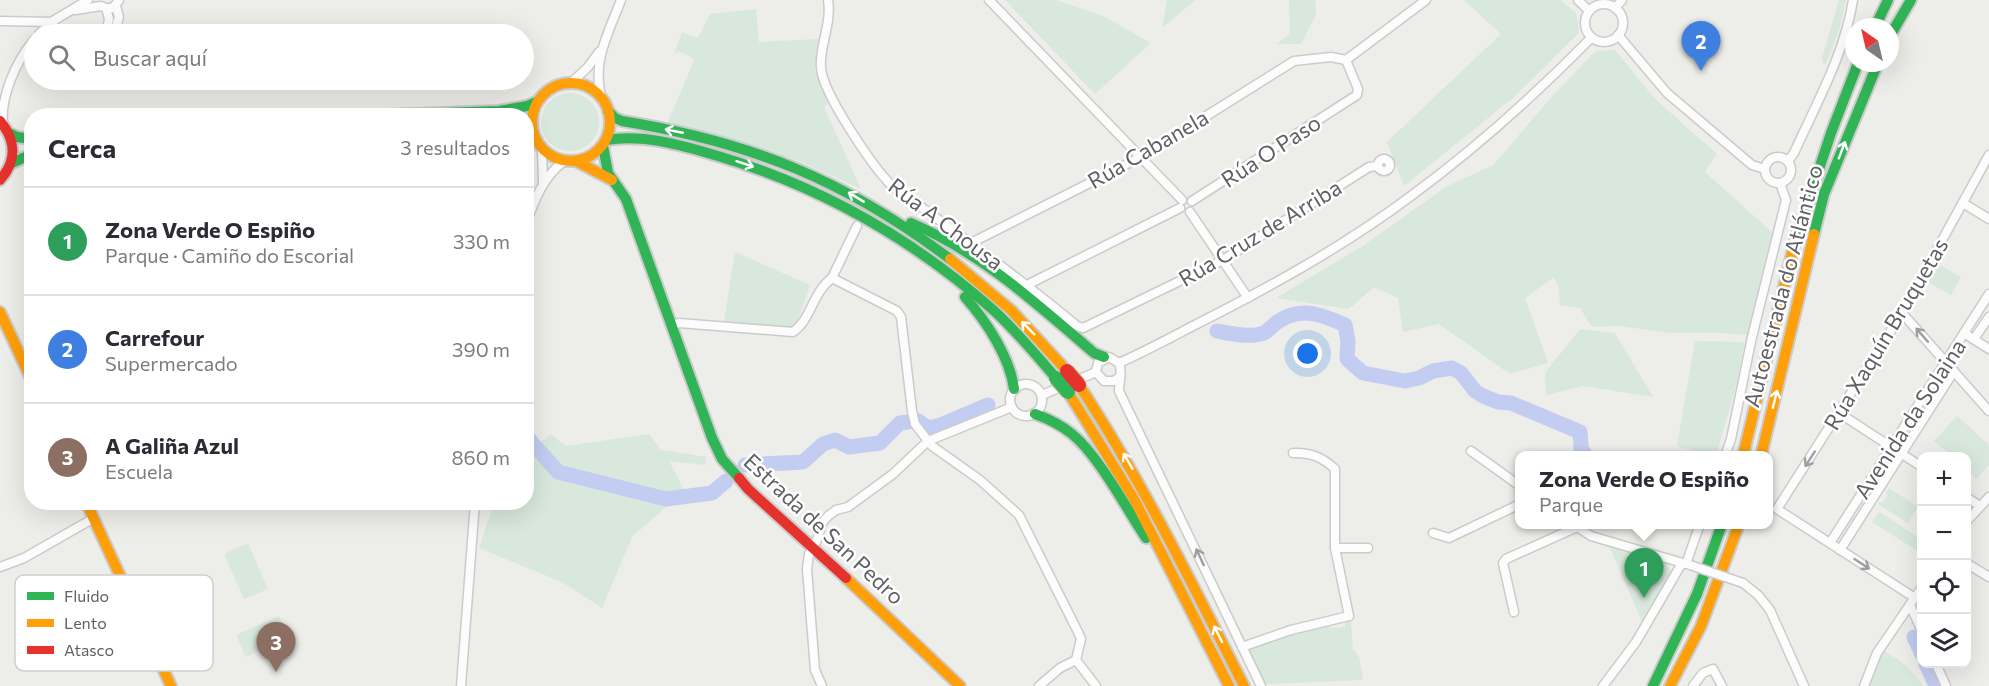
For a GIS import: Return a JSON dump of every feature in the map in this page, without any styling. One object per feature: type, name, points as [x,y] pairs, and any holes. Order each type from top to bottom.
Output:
[{"type":"main road","points":[[1879,18],[1888,0]]},
{"type":"main road","points":[[1899,21],[1911,0]]},
{"type":"main road","name":"Autoestrada do Atlántico","points":[[1744,451],[1791,255],[1831,133],[1855,72]]},
{"type":"main road","name":"Autoestrada do Atlántico","points":[[1762,451],[1824,194],[1874,72]]},
{"type":"main road","points":[[516,108],[536,102],[550,89],[561,84],[571,83],[589,87],[615,118],[622,122],[691,134],[797,168],[845,191],[888,216],[963,268],[1032,331],[1073,388],[1110,430],[1145,490],[1244,686]]},
{"type":"main road","points":[[534,109],[536,102]]},
{"type":"main road","points":[[605,105],[609,128],[604,143],[604,158],[612,180]]},
{"type":"main road","points":[[7,129],[24,136]]},
{"type":"main road","points":[[0,180],[21,158],[13,148],[7,129]]},
{"type":"main road","points":[[569,161],[593,154],[604,143],[634,136],[742,162],[791,180],[889,230],[992,310],[1062,374]]},
{"type":"main road","points":[[534,137],[542,150],[549,156],[586,165],[612,180]]},
{"type":"main road","name":"Estrada de San Pedro","points":[[612,180],[626,199],[712,438],[722,459],[748,489],[960,686]]},
{"type":"main road","points":[[888,216],[952,242],[988,265],[1038,304],[1094,353],[1102,356]]},
{"type":"main road","points":[[914,248],[934,271],[963,294],[977,310],[1013,375],[1014,388]]},
{"type":"main road","points":[[0,312],[24,364]]},
{"type":"main road","points":[[1073,388],[1135,497],[1229,686]]},
{"type":"main road","points":[[1035,414],[1053,421],[1073,435],[1090,453],[1187,602]]},
{"type":"main road","points":[[90,510],[120,575]]},
{"type":"main road","points":[[1653,686],[1697,594],[1721,529]]},
{"type":"main road","points":[[1678,686],[1688,667],[1737,529]]},
{"type":"main road","points":[[1643,686],[1682,613],[1697,594]]},
{"type":"main road","points":[[1670,686],[1701,626]]},
{"type":"main road","points":[[164,671],[171,686]]},
{"type":"street","points":[[50,24],[88,0]]},
{"type":"street","points":[[605,105],[597,75],[604,44],[621,0]]},
{"type":"street","name":"Rúa A Chousa","points":[[828,0],[830,12],[820,66],[823,78],[832,98],[882,176],[892,186],[1080,327],[1102,356]]},
{"type":"street","points":[[989,0],[1141,158],[1181,204],[1185,212],[1190,212],[1248,298]]},
{"type":"street","points":[[1346,60],[1426,0]]},
{"type":"street","points":[[1578,0],[1589,11]]},
{"type":"street","points":[[1615,8],[1622,0]]},
{"type":"street","points":[[1788,161],[1794,153],[1842,45],[1853,0]]},
{"type":"street","points":[[70,12],[118,3],[117,24]]},
{"type":"street","points":[[101,5],[109,19],[108,24]]},
{"type":"street","points":[[1599,5],[1610,5],[1615,8],[1622,21],[1618,35],[1609,42],[1591,38],[1587,33],[1585,22],[1589,11],[1599,5]]},
{"type":"street","points":[[0,21],[53,21]]},
{"type":"street","points":[[1618,35],[1667,93],[1752,165],[1765,170],[1770,180],[1780,183],[1787,180],[1790,175],[1790,165],[1784,158],[1775,157],[1767,163],[1765,170]]},
{"type":"street","points":[[1119,363],[1248,298],[1301,268],[1410,197],[1462,157],[1536,92],[1591,38]]},
{"type":"street","points":[[571,83],[588,67],[604,44]]},
{"type":"street","points":[[7,129],[2,106],[8,87],[24,55]]},
{"type":"street","name":"Rúa Cabanela","points":[[971,243],[1141,158],[1294,61],[1324,57],[1338,57],[1346,60]]},
{"type":"street","name":"Rúa O Paso","points":[[1192,201],[1357,95],[1358,89],[1346,60]]},
{"type":"street","points":[[0,96],[8,87]]},
{"type":"street","points":[[542,150],[544,176],[542,187]]},
{"type":"street","name":"Rúa Xaquín Bruquetas","points":[[1830,543],[1778,509],[1902,313],[1989,155]]},
{"type":"street","points":[[534,203],[556,167],[569,161]]},
{"type":"street","name":"Rúa Cruz de Arriba","points":[[1080,327],[1223,260],[1370,167],[1378,166]]},
{"type":"street","points":[[1727,451],[1786,200],[1780,183]]},
{"type":"street","points":[[1027,285],[1181,204],[1187,198],[1192,201],[1193,207],[1190,212]]},
{"type":"street","points":[[1963,203],[1989,219]]},
{"type":"street","points":[[671,326],[679,323],[793,332],[801,327],[814,299],[832,278],[857,226]]},
{"type":"street","points":[[832,278],[889,305],[902,317],[915,424],[928,441],[980,480],[1019,515],[1081,639],[1076,660]]},
{"type":"street","name":"Avenida da Solaina","points":[[1830,543],[1989,294]]},
{"type":"street","points":[[1902,313],[1989,411]]},
{"type":"street","name":"Avenida da Solaina","points":[[1974,339],[1989,316]]},
{"type":"street","points":[[1964,333],[1989,349]]},
{"type":"street","points":[[1096,372],[1102,356],[1113,357],[1119,363],[1121,371],[1119,391],[1261,686]]},
{"type":"street","name":"Avenida da Solaina","points":[[1840,550],[1954,371]]},
{"type":"street","points":[[1096,372],[1104,381],[1114,381],[1119,377]]},
{"type":"street","points":[[1042,395],[1096,372]]},
{"type":"street","points":[[1027,383],[1034,385],[1042,395],[1040,409],[1035,414],[1021,415],[1011,407],[1011,394],[1014,388],[1027,383]]},
{"type":"street","points":[[822,686],[815,670],[808,580],[809,554],[817,540],[822,523],[836,510],[848,507],[893,474],[928,441],[1011,407]]},
{"type":"street","points":[[1839,413],[1917,464]]},
{"type":"street","points":[[1242,647],[1291,630],[1349,616],[1335,548],[1335,469],[1324,459],[1306,452],[1293,453]]},
{"type":"street","points":[[1471,452],[1515,483]]},
{"type":"street","points":[[1971,516],[1989,497]]},
{"type":"street","points":[[1971,500],[1980,506]]},
{"type":"street","points":[[1433,533],[1449,538],[1515,506]]},
{"type":"street","points":[[461,686],[474,510]]},
{"type":"street","points":[[0,567],[24,558],[94,518]]},
{"type":"street","points":[[1514,612],[1503,563],[1506,559],[1570,529]]},
{"type":"street","points":[[1580,529],[1591,536],[1743,583],[1758,595],[1770,610],[1804,686]]},
{"type":"street","points":[[1603,686],[1636,642],[1686,564],[1699,529]]},
{"type":"street","points":[[1830,543],[1912,601],[1917,616]]},
{"type":"street","points":[[1335,548],[1368,548]]},
{"type":"street","points":[[1971,565],[1989,577]]},
{"type":"street","points":[[1864,686],[1877,653],[1917,594]]},
{"type":"street","points":[[1039,686],[1059,668],[1076,660]]},
{"type":"street","points":[[1076,660],[1096,686]]},
{"type":"street","points":[[1938,668],[1946,686]]},
{"type":"street","points":[[1693,686],[1703,673],[1713,669],[1722,686]]},
{"type":"green space","points":[[1005,0],[1056,0],[1103,16],[1151,43],[1095,94]]},
{"type":"green space","points":[[1167,0],[1195,0],[1162,28]]},
{"type":"green space","points":[[1289,0],[1315,0],[1316,15],[1301,44],[1277,44],[1290,34]]},
{"type":"green space","points":[[1464,0],[1561,0],[1576,13],[1579,33],[1514,97],[1404,186],[1387,142],[1501,34]]},
{"type":"green space","points":[[1839,0],[1846,0],[1840,26],[1826,64],[1823,63],[1822,58]]},
{"type":"green space","points":[[756,9],[759,42],[818,39],[815,70],[828,104],[824,107],[861,189],[799,161],[668,122],[693,63],[693,58],[678,51],[674,55],[682,32],[698,38],[710,14]]},
{"type":"green space","points":[[1615,50],[1655,99],[1717,154],[1705,172],[1774,234],[1748,335],[1672,333],[1619,326],[1595,327],[1590,324],[1580,308],[1560,305],[1559,289],[1554,277],[1525,298],[1548,363],[1510,374],[1439,324],[1403,332],[1398,298],[1374,287],[1349,309],[1276,298],[1364,245],[1446,187],[1493,165],[1556,92],[1596,51]]},
{"type":"green space","points":[[570,93],[581,95],[591,101],[597,111],[599,122],[597,133],[591,143],[581,149],[570,151],[559,149],[549,143],[543,133],[541,122],[543,111],[549,101],[559,95]]},
{"type":"green space","points":[[735,252],[810,285],[799,318],[792,328],[724,321]]},
{"type":"green space","points":[[1938,264],[1961,277],[1951,295],[1928,282]]},
{"type":"green space","points":[[1580,329],[1615,333],[1653,397],[1583,386],[1546,395],[1545,373]]},
{"type":"green space","points":[[1695,341],[1745,342],[1735,390],[1717,451],[1694,451],[1677,446]]},
{"type":"green space","points":[[1957,416],[1989,445],[1989,465],[1976,479],[1971,474],[1971,452],[1947,452],[1934,441]]},
{"type":"green space","points":[[551,434],[566,446],[649,434],[661,450],[706,457],[705,465],[669,461],[688,498],[673,501],[632,537],[602,608],[562,582],[479,548],[492,510],[534,510],[534,447]]},
{"type":"green space","points":[[1889,488],[1917,506],[1908,523],[1878,504],[1882,503],[1888,495],[1886,493]]},
{"type":"green space","points":[[1879,512],[1917,536],[1917,550],[1872,522]]},
{"type":"green space","points":[[248,543],[268,589],[244,599],[224,554]]},
{"type":"green space","points":[[1609,545],[1621,551],[1667,564],[1671,572],[1643,624]]},
{"type":"green space","points":[[279,616],[289,638],[246,657],[236,635]]},
{"type":"green space","points":[[1345,621],[1351,622],[1353,649],[1359,657],[1363,678],[1361,680],[1264,683],[1249,653],[1250,649],[1323,624],[1332,628],[1345,627]]},
{"type":"green space","points":[[1884,651],[1906,666],[1923,686],[1868,686],[1877,659]]},
{"type":"waterway","points":[[1217,331],[1253,335],[1264,333],[1279,321],[1296,314],[1304,313],[1329,318],[1345,325],[1348,341],[1347,359],[1363,373],[1405,381],[1419,378],[1433,371],[1452,368],[1461,373],[1475,391],[1483,396],[1498,402],[1511,403],[1580,432],[1583,451]]},
{"type":"waterway","points":[[918,421],[928,428],[941,425],[988,405]]},
{"type":"waterway","points":[[745,465],[803,462],[823,444],[835,440],[849,447],[880,443],[900,423],[908,422]]},
{"type":"waterway","points":[[534,445],[558,472],[666,499],[712,493],[726,481]]},
{"type":"waterway","points":[[1914,637],[1917,643]]},
{"type":"waterway","points":[[1928,668],[1936,686]]},
{"type":"traffic: fast","points":[[1879,18],[1888,0]]},
{"type":"traffic: fast","points":[[1899,21],[1911,0]]},
{"type":"traffic: fast","points":[[1794,245],[1831,133],[1855,72]]},
{"type":"traffic: fast","points":[[1814,234],[1824,194],[1874,72]]},
{"type":"traffic: fast","points":[[516,108],[536,102]]},
{"type":"traffic: fast","points":[[608,111],[622,121],[713,140],[795,168],[873,207],[950,259]]},
{"type":"traffic: fast","points":[[9,133],[24,138]]},
{"type":"traffic: fast","points":[[606,140],[634,138],[676,145],[718,156],[755,168],[828,199],[896,237],[960,283],[1017,333],[1056,378]]},
{"type":"traffic: fast","points":[[603,146],[608,173],[626,199],[712,438],[722,459],[739,478]]},
{"type":"traffic: fast","points":[[12,163],[24,158]]},
{"type":"traffic: fast","points":[[911,223],[937,235],[985,264],[1094,353],[1104,357]]},
{"type":"traffic: fast","points":[[965,297],[996,340],[1008,364],[1014,389]]},
{"type":"traffic: fast","points":[[1056,378],[1068,392]]},
{"type":"traffic: fast","points":[[1035,414],[1064,428],[1092,455],[1146,538]]},
{"type":"traffic: fast","points":[[1653,686],[1697,594],[1720,529]]},
{"type":"traffic: slow","points":[[534,110],[538,100],[549,89],[563,84],[579,84],[593,89],[604,100],[610,122]]},
{"type":"traffic: slow","points":[[534,134],[538,144],[549,155],[563,160],[579,160],[593,155],[604,144],[610,122]]},
{"type":"traffic: slow","points":[[576,161],[612,180]]},
{"type":"traffic: slow","points":[[1762,451],[1814,234]]},
{"type":"traffic: slow","points":[[1744,451],[1794,245]]},
{"type":"traffic: slow","points":[[950,259],[1011,310],[1067,371]]},
{"type":"traffic: slow","points":[[0,312],[24,364]]},
{"type":"traffic: slow","points":[[1079,385],[1145,496],[1244,686]]},
{"type":"traffic: slow","points":[[1068,392],[1134,499],[1229,686]]},
{"type":"traffic: slow","points":[[90,510],[120,575]]},
{"type":"traffic: slow","points":[[1670,686],[1701,626],[1737,529]]},
{"type":"traffic: slow","points":[[846,578],[960,686]]},
{"type":"traffic: slow","points":[[164,671],[171,686]]},
{"type":"traffic: jam","points":[[0,121],[12,143],[12,158],[6,173],[0,180]]},
{"type":"traffic: jam","points":[[1067,371],[1079,385]]},
{"type":"traffic: jam","points":[[739,478],[748,489],[846,578]]},
{"type":"place","name":"Carrefour","points":[[1701,71]]},
{"type":"place","name":"Zona Verde O Espiño","points":[[1644,598]]},
{"type":"place","name":"A Galiña Azul","points":[[276,672]]}]
